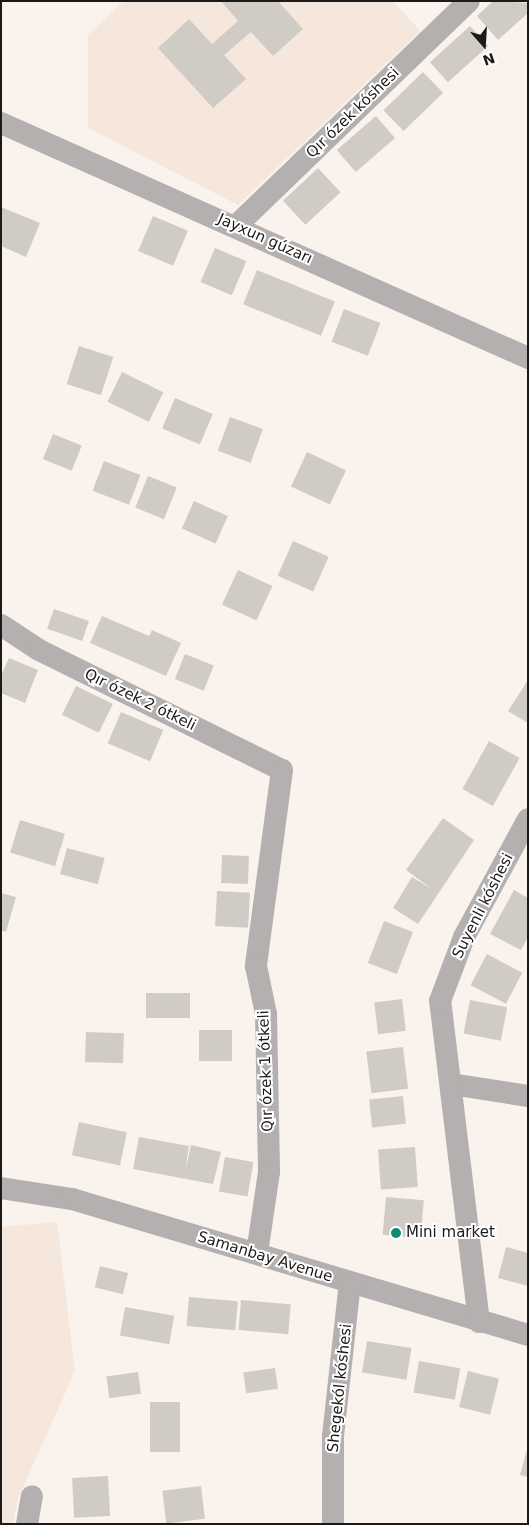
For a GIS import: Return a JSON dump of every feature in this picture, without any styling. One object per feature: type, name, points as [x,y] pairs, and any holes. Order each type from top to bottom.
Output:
[{"type":"street","name":"Qır ózek kóshesi","points":[[237,225],[469,1]]},
{"type":"street","name":"Jayxun gúzarı","points":[[1,123],[237,225],[528,358]]},
{"type":"street","name":"Qır ózek 2 ótkeli","points":[[1,625],[39,650],[282,770]]},
{"type":"street","name":"Qır ózek 1 ótkeli","points":[[257,1253],[269,1172],[266,1014],[256,966],[282,770]]},
{"type":"street","name":"Suyenli kóshesi","points":[[479,1322],[440,1001],[464,937],[528,819]]},
{"type":"street","points":[[450,1084],[528,1096]]},
{"type":"street","name":"Samanbay Avenue","points":[[1,1188],[72,1199],[257,1253],[479,1322],[528,1334]]},
{"type":"street","name":"Shegekól kóshesi","points":[[334,1524],[333,1436],[350,1283]]},
{"type":"street","points":[[26,1524],[32,1496]]},
{"type":"shaded area","points":[[124,1],[393,1],[420,31],[238,205],[88,128],[88,35]]},
{"type":"shaded area","points":[[57,1222],[75,1371],[17,1501],[13,1524],[1,1524],[1,1227]]},
{"type":"building","points":[[221,1],[278,1],[303,29],[273,56],[251,32],[224,55],[246,79],[213,108],[158,48],[189,19],[212,44],[238,21]]},
{"type":"building","points":[[493,1],[528,3],[528,13],[498,40],[477,16]]},
{"type":"building","points":[[470,26],[488,46],[448,82],[430,62]]},
{"type":"building","points":[[423,72],[443,93],[404,131],[383,110]]},
{"type":"building","points":[[376,116],[395,138],[356,172],[337,150]]},
{"type":"building","points":[[318,168],[341,192],[305,225],[283,201]]},
{"type":"building","points":[[1,207],[40,223],[26,257],[1,246]]},
{"type":"building","points":[[153,216],[188,231],[173,266],[138,251]]},
{"type":"building","points":[[215,248],[246,261],[232,295],[201,282]]},
{"type":"building","points":[[257,270],[335,301],[321,336],[243,304]]},
{"type":"building","points":[[344,309],[380,323],[368,356],[331,342]]},
{"type":"building","points":[[79,346],[113,357],[101,395],[67,384]]},
{"type":"building","points":[[122,372],[163,392],[149,422],[108,402]]},
{"type":"building","points":[[175,398],[213,414],[200,444],[162,428]]},
{"type":"building","points":[[230,417],[263,429],[251,463],[218,451]]},
{"type":"building","points":[[53,434],[82,446],[72,471],[43,459]]},
{"type":"building","points":[[307,452],[346,470],[330,505],[291,486]]},
{"type":"building","points":[[104,461],[140,475],[129,505],[93,491]]},
{"type":"building","points":[[148,476],[177,488],[164,519],[135,508]]},
{"type":"building","points":[[194,501],[228,516],[216,543],[182,528]]},
{"type":"building","points":[[293,541],[329,557],[313,592],[278,576]]},
{"type":"building","points":[[238,570],[272,586],[256,620],[222,604]]},
{"type":"building","points":[[54,609],[89,621],[82,641],[47,629]]},
{"type":"building","points":[[102,616],[149,636],[152,630],[181,643],[166,676],[90,643]]},
{"type":"building","points":[[185,654],[214,666],[204,691],[175,679]]},
{"type":"building","points":[[9,658],[38,670],[25,703],[1,693],[1,676]]},
{"type":"building","points":[[528,680],[528,723],[508,711]]},
{"type":"building","points":[[76,686],[113,704],[99,733],[62,715]]},
{"type":"building","points":[[121,712],[163,730],[150,761],[108,743]]},
{"type":"building","points":[[489,741],[520,758],[493,806],[462,789]]},
{"type":"building","points":[[443,818],[474,840],[418,924],[393,908],[412,877],[432,889],[406,870]]},
{"type":"building","points":[[20,820],[65,834],[55,866],[10,853]]},
{"type":"building","points":[[67,848],[105,858],[98,884],[60,874]]},
{"type":"building","points":[[222,855],[249,856],[248,884],[221,883]]},
{"type":"building","points":[[514,890],[528,898],[528,937],[521,950],[490,934]]},
{"type":"building","points":[[217,891],[250,893],[248,928],[215,926]]},
{"type":"building","points":[[1,893],[16,897],[6,932],[1,930]]},
{"type":"building","points":[[384,921],[413,932],[397,974],[368,963]]},
{"type":"building","points":[[487,954],[522,973],[506,1004],[471,985]]},
{"type":"building","points":[[146,993],[190,993],[190,1018],[146,1018]]},
{"type":"building","points":[[402,999],[406,1031],[378,1034],[374,1002]]},
{"type":"building","points":[[470,1000],[507,1007],[501,1041],[464,1033]]},
{"type":"building","points":[[199,1030],[232,1030],[232,1061],[199,1061]]},
{"type":"building","points":[[86,1032],[124,1033],[123,1063],[85,1062]]},
{"type":"building","points":[[403,1047],[408,1089],[371,1093],[366,1052]]},
{"type":"building","points":[[403,1096],[406,1124],[372,1127],[369,1100]]},
{"type":"building","points":[[79,1122],[127,1132],[120,1165],[72,1155]]},
{"type":"building","points":[[139,1137],[189,1146],[185,1172],[191,1145],[221,1152],[213,1184],[133,1169]]},
{"type":"building","points":[[415,1147],[418,1187],[381,1189],[378,1150]]},
{"type":"building","points":[[225,1157],[254,1162],[247,1197],[219,1191]]},
{"type":"building","points":[[386,1197],[424,1200],[421,1238],[383,1235]]},
{"type":"building","points":[[506,1247],[528,1253],[528,1286],[498,1278]]},
{"type":"building","points":[[100,1266],[128,1273],[123,1294],[95,1287]]},
{"type":"building","points":[[189,1297],[238,1301],[235,1330],[186,1326]]},
{"type":"building","points":[[241,1300],[291,1304],[288,1334],[238,1330]]},
{"type":"building","points":[[125,1307],[174,1316],[169,1344],[120,1336]]},
{"type":"building","points":[[367,1341],[411,1348],[406,1380],[362,1373]]},
{"type":"building","points":[[419,1361],[460,1368],[455,1400],[413,1393]]},
{"type":"building","points":[[275,1368],[278,1389],[246,1393],[243,1372]]},
{"type":"building","points":[[468,1371],[499,1379],[490,1415],[459,1407]]},
{"type":"building","points":[[138,1372],[141,1394],[109,1398],[106,1376]]},
{"type":"building","points":[[150,1402],[180,1402],[180,1452],[150,1452]]},
{"type":"building","points":[[528,1446],[528,1477],[520,1475]]},
{"type":"building","points":[[108,1476],[110,1516],[74,1518],[72,1478]]},
{"type":"building","points":[[201,1486],[205,1519],[166,1524],[162,1491]]},
{"type":"place","name":"Mini market","points":[[396,1233]]}]
